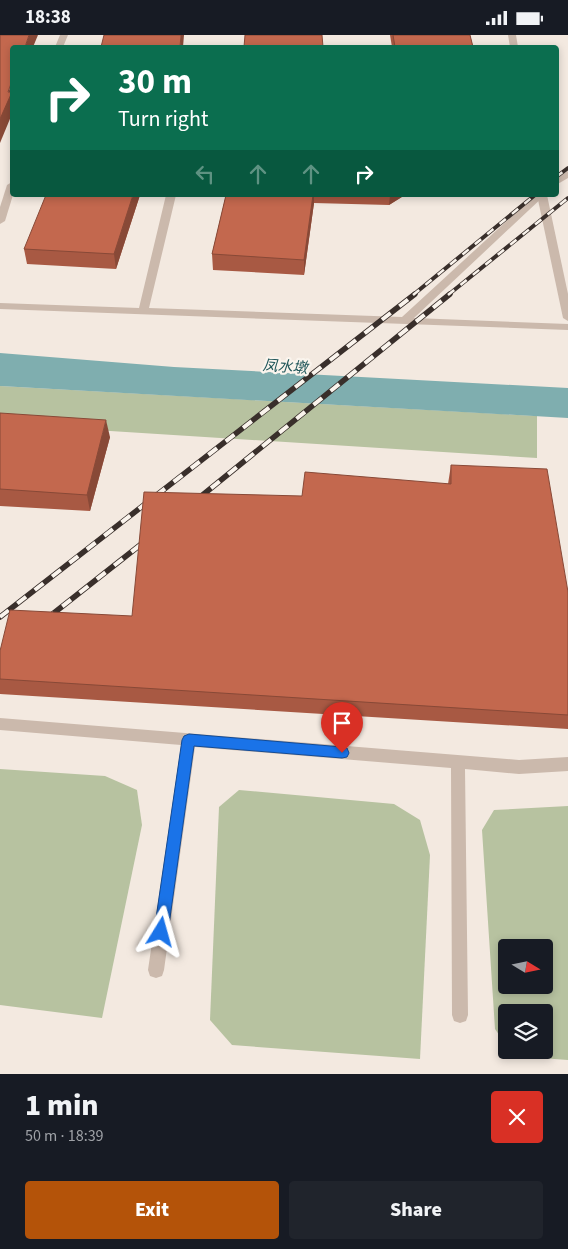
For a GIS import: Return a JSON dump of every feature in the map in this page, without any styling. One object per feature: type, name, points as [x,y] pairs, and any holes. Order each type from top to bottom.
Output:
[{"type":"street","points":[[0,221],[10,191]]},
{"type":"street","points":[[143,311],[171,197]]},
{"type":"street","points":[[404,321],[539,197]]},
{"type":"street","points":[[541,197],[568,318]]},
{"type":"street","points":[[0,307],[568,327]]},
{"type":"street","points":[[0,724],[519,767],[568,764]]},
{"type":"street","points":[[156,970],[189,740]]},
{"type":"street","points":[[458,762],[460,1015]]},
{"type":"green space","points":[[0,386],[537,416],[537,458],[0,424]]},
{"type":"green space","points":[[0,769],[105,776],[137,790],[142,825],[102,1018],[0,1005]]},
{"type":"green space","points":[[239,790],[394,804],[420,820],[430,855],[420,1059],[232,1045],[210,1020],[219,807]]},
{"type":"green space","points":[[568,806],[568,1060],[553,1059],[553,1004],[498,1004],[498,1033],[495,1029],[482,830],[494,810]]},
{"type":"water","points":[[0,353],[174,367],[568,388],[568,418],[0,386]]},
{"type":"building","points":[[0,35],[29,35],[26,45],[10,45],[10,86],[8,92],[10,92],[10,96],[0,119]]},
{"type":"building","points":[[104,35],[181,35],[180,45],[102,45]]},
{"type":"building","points":[[245,35],[322,35],[323,45],[244,45]]},
{"type":"building","points":[[393,35],[470,35],[472,45],[395,45]]},
{"type":"building","points":[[45,197],[132,197],[114,254],[24,249]]},
{"type":"building","points":[[226,197],[313,197],[304,260],[212,254]]},
{"type":"building","points":[[0,413],[106,420],[87,495],[0,489]]},
{"type":"building","points":[[451,465],[547,469],[568,592],[568,715],[0,679],[0,651],[10,610],[132,616],[144,492],[302,496],[305,472],[451,484]]},
{"type":"railway","points":[[559,175],[568,168]]},
{"type":"railway","points":[[413,295],[533,197]]},
{"type":"railway","points":[[448,295],[568,198]]},
{"type":"railway","points":[[0,617],[415,294]]},
{"type":"railway","points":[[194,502],[450,294]]},
{"type":"railway","points":[[45,620],[149,538]]},
{"type":"route","points":[[161,932],[189,740],[342,753]]},
{"type":"water label","name":"凤水墩","points":[[285,367]]}]
